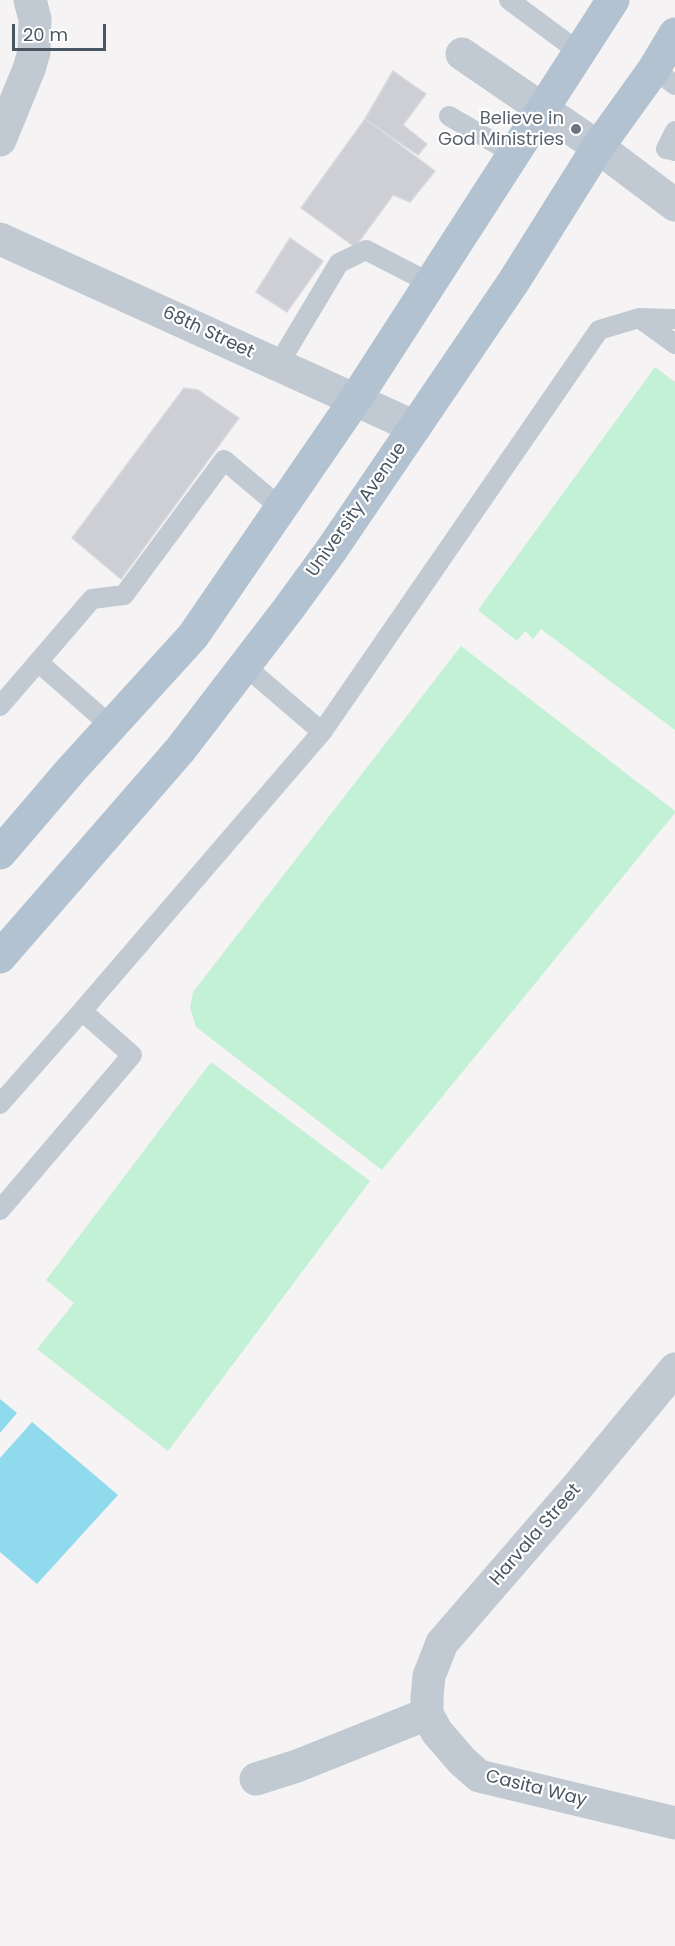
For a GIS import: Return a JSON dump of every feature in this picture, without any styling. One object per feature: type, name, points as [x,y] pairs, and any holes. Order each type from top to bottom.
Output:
[{"type":"main road","points":[[0,853],[193,636],[355,400],[613,0]]},
{"type":"main road","name":"University Avenue","points":[[0,957],[180,750],[332,549],[514,281],[598,147],[664,77],[675,34]]},
{"type":"street","points":[[0,140],[34,52],[35,19],[30,0]]},
{"type":"street","points":[[462,54],[598,147],[675,205]]},
{"type":"street","name":"68th Street","points":[[0,239],[415,427]]},
{"type":"street","name":"Harvala Street","points":[[428,1714],[429,1676],[442,1643],[675,1370]]},
{"type":"street","points":[[256,1779],[297,1766],[428,1714]]},
{"type":"street","name":"Casita Way","points":[[428,1714],[446,1744],[479,1776],[675,1823]]},
{"type":"lane","points":[[509,0],[579,52]]},
{"type":"lane","points":[[449,116],[514,154]]},
{"type":"lane","points":[[675,131],[666,149],[675,152]]},
{"type":"lane","points":[[278,365],[339,263],[366,250],[430,283]]},
{"type":"lane","points":[[639,318],[675,344]]},
{"type":"lane","points":[[0,1104],[322,732],[599,330],[639,318],[675,320]]},
{"type":"lane","points":[[0,706],[92,599],[124,595],[224,460],[281,508]]},
{"type":"lane","points":[[38,662],[111,726]]},
{"type":"lane","points":[[245,666],[322,732]]},
{"type":"lane","points":[[0,1210],[132,1055],[82,1011]]},
{"type":"green space","points":[[655,367],[675,382],[675,730],[541,629],[533,639],[525,631],[517,641],[478,610]]},
{"type":"green space","points":[[461,646],[675,813],[382,1170],[196,1027],[190,1008],[193,992]]},
{"type":"green space","points":[[211,1062],[370,1181],[168,1451],[37,1349],[74,1303],[46,1280]]},
{"type":"water","points":[[0,1399],[17,1413],[0,1433]]},
{"type":"water","points":[[32,1422],[118,1495],[37,1584],[0,1552],[0,1458]]},
{"type":"building","points":[[393,71],[426,94],[403,125],[427,144],[418,155],[365,119]]},
{"type":"building","points":[[365,119],[435,171],[410,202],[393,195],[355,247],[301,208]]},
{"type":"building","points":[[290,238],[323,261],[287,312],[256,292]]},
{"type":"building","points":[[184,388],[198,390],[239,418],[121,579],[72,538]]},
{"type":"place","name":"Believe in God Ministries","points":[[576,129]]}]
